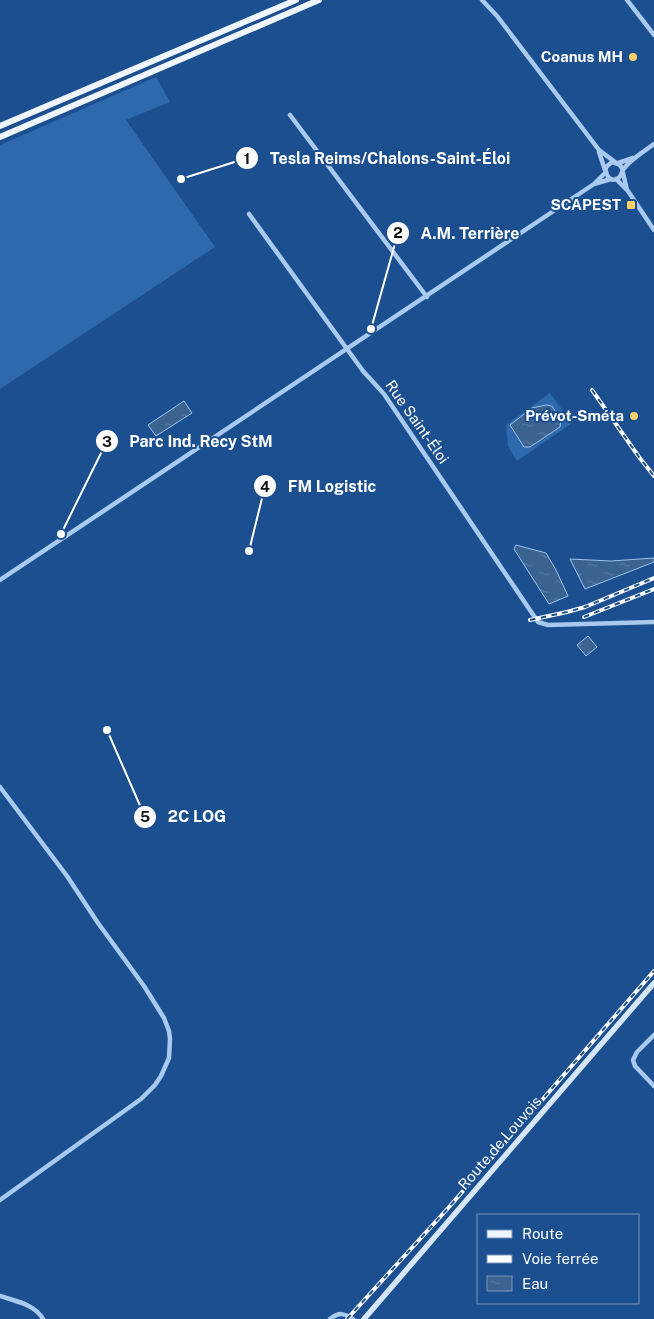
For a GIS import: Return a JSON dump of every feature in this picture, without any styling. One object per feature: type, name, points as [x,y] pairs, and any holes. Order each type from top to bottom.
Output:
[{"type":"main road","points":[[0,126],[296,0]]},
{"type":"main road","points":[[0,137],[319,0]]},
{"type":"street","points":[[482,0],[497,16],[599,150],[620,164],[628,191],[654,230]]},
{"type":"street","points":[[627,0],[654,36]]},
{"type":"street","points":[[290,115],[426,297]]},
{"type":"street","points":[[594,184],[619,178],[622,171],[634,158],[654,144]]},
{"type":"street","points":[[599,150],[606,175],[628,191]]},
{"type":"street","points":[[0,580],[594,184],[606,171],[610,163],[634,158]]},
{"type":"street","name":"Rue Saint-Éloi","points":[[249,214],[363,371],[384,394],[538,622],[571,625],[654,622]]},
{"type":"street","points":[[0,787],[67,876],[160,1010],[167,1023],[170,1045],[169,1058],[161,1076],[145,1095],[0,1200]]},
{"type":"street","name":"Route de Louvois","points":[[364,1319],[654,983]]},
{"type":"street","points":[[654,1035],[634,1056],[635,1066],[654,1086]]},
{"type":"street","points":[[0,1296],[32,1307],[38,1311],[43,1319]]},
{"type":"street","points":[[330,1319],[336,1314],[346,1315],[353,1319]]},
{"type":"shaded area","points":[[156,77],[170,102],[126,120],[215,247],[0,389],[0,145]]},
{"type":"shaded area","points":[[550,393],[572,423],[517,461],[508,446],[506,425]]},
{"type":"water","points":[[184,401],[192,413],[156,436],[148,425]]},
{"type":"water","points":[[546,405],[552,406],[561,420],[560,427],[530,447],[524,447],[510,425],[532,408]]},
{"type":"water","points":[[516,545],[546,553],[568,596],[549,604],[514,549]]},
{"type":"water","points":[[654,558],[654,562],[585,589],[570,559],[611,561]]},
{"type":"water","points":[[588,636],[597,647],[586,656],[577,645]]},
{"type":"railway","points":[[592,390],[654,476]]},
{"type":"railway","points":[[530,620],[585,607],[654,578]]},
{"type":"railway","points":[[584,617],[654,589]]},
{"type":"railway","points":[[347,1319],[450,1206],[654,971]]},
{"type":"place","name":"Coanus MH","points":[[633,57]]},
{"type":"place","name":"Tesla Reims/Chalons-Saint-Éloi","points":[[181,179]]},
{"type":"place","name":"SCAPEST","points":[[631,205]]},
{"type":"place","name":"A.M. Terrière","points":[[371,329]]},
{"type":"place","name":"Prévot-Sméta","points":[[634,416]]},
{"type":"place","name":"Parc Ind. Recy StM","points":[[61,534]]},
{"type":"place","name":"FM Logistic","points":[[249,551]]},
{"type":"place","name":"2C LOG","points":[[107,730]]}]
